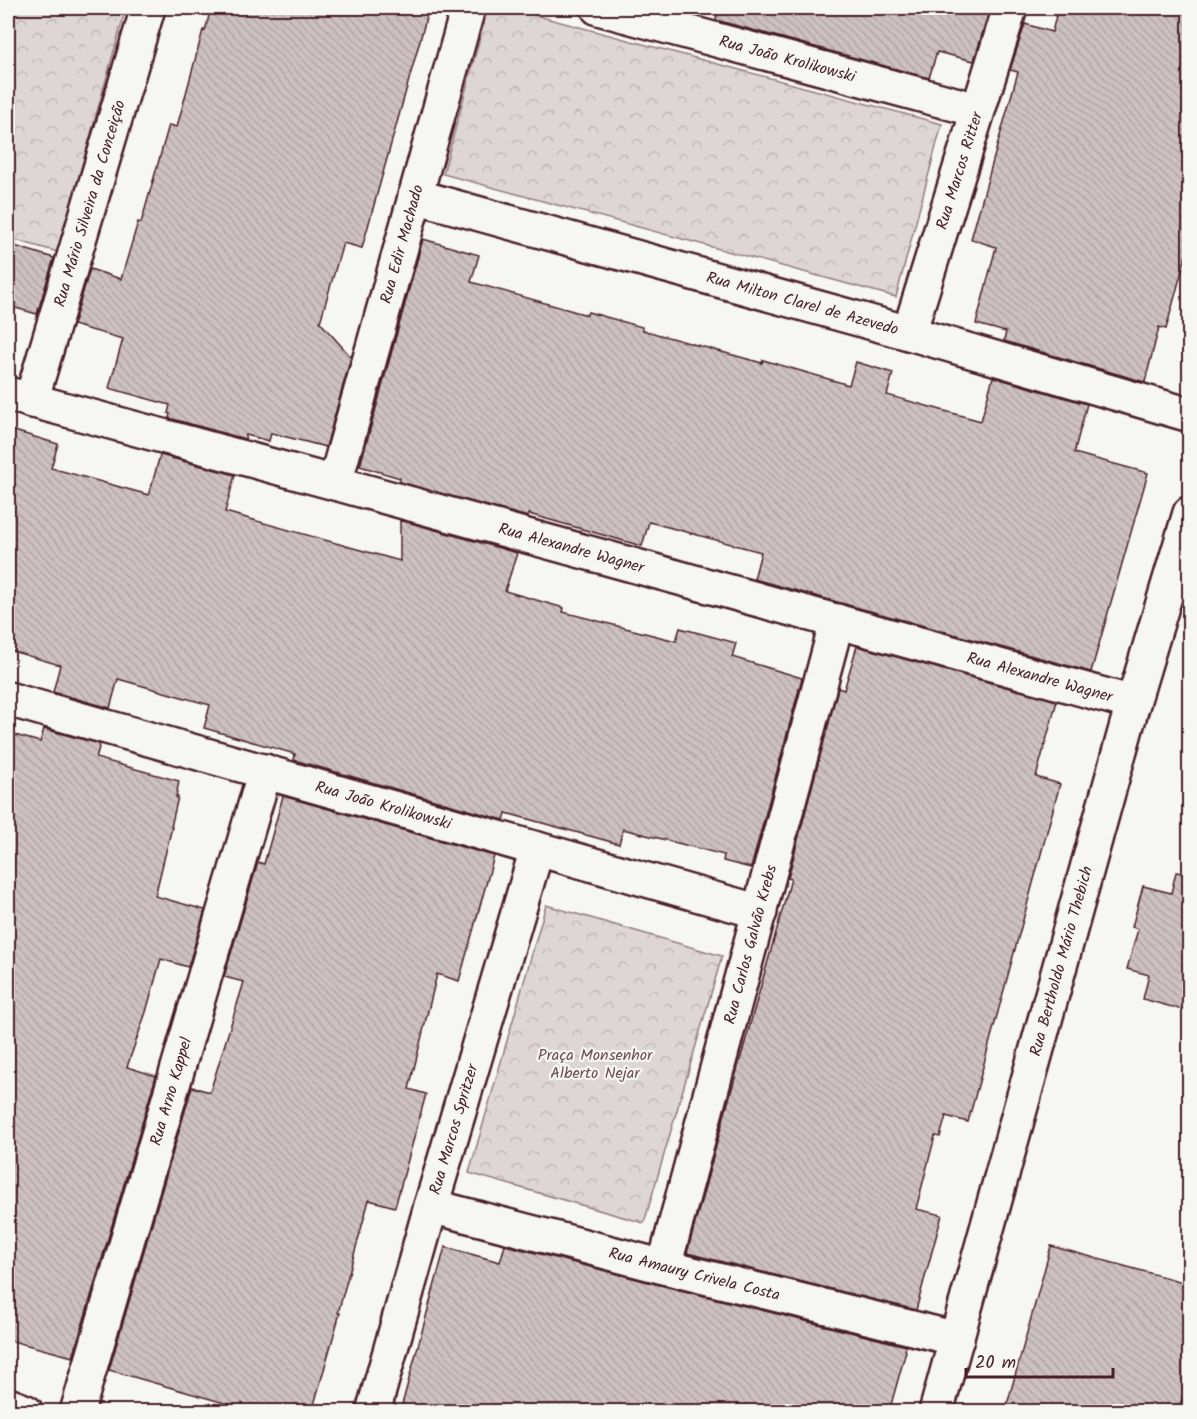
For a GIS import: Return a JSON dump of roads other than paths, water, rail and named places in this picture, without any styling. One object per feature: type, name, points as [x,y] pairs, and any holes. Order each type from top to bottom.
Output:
[{"type":"street","name":"Rua Mário Silveira da Conceição","points":[[19,398],[148,8]]},
{"type":"street","name":"Rua Edir Machado","points":[[334,483],[468,8]]},
{"type":"street","name":"Rua João Krolikowski","points":[[598,8],[977,110]]},
{"type":"street","name":"Rua Marcos Ritter","points":[[909,333],[1010,8]]},
{"type":"street","name":"Rua Milton Clarel de Azevedo","points":[[415,196],[909,333],[1190,415]]},
{"type":"street","name":"Rua Alexandre Wagner","points":[[19,398],[1133,702]]},
{"type":"street","name":"Rua Bertholdo Mário Thebich","points":[[936,1412],[1133,702],[1190,513]]},
{"type":"street","name":"Rua Carlos Galvão Krebs","points":[[664,1267],[837,621]]},
{"type":"street","name":"Rua João Krolikowski","points":[[8,699],[760,912]]},
{"type":"street","name":"Rua Arno Kappel","points":[[77,1412],[265,771]]},
{"type":"street","name":"Rua Marcos Spritzer","points":[[373,1412],[431,1206],[537,849]]},
{"type":"street","name":"Rua Amaury Crivela Costa","points":[[431,1206],[664,1267],[957,1339]]},
{"type":"street","points":[[8,1406],[26,1412]]},
{"type":"park label","name":"Praça Monsenhor Alberto Nejar","points":[[595,1064]]}]
